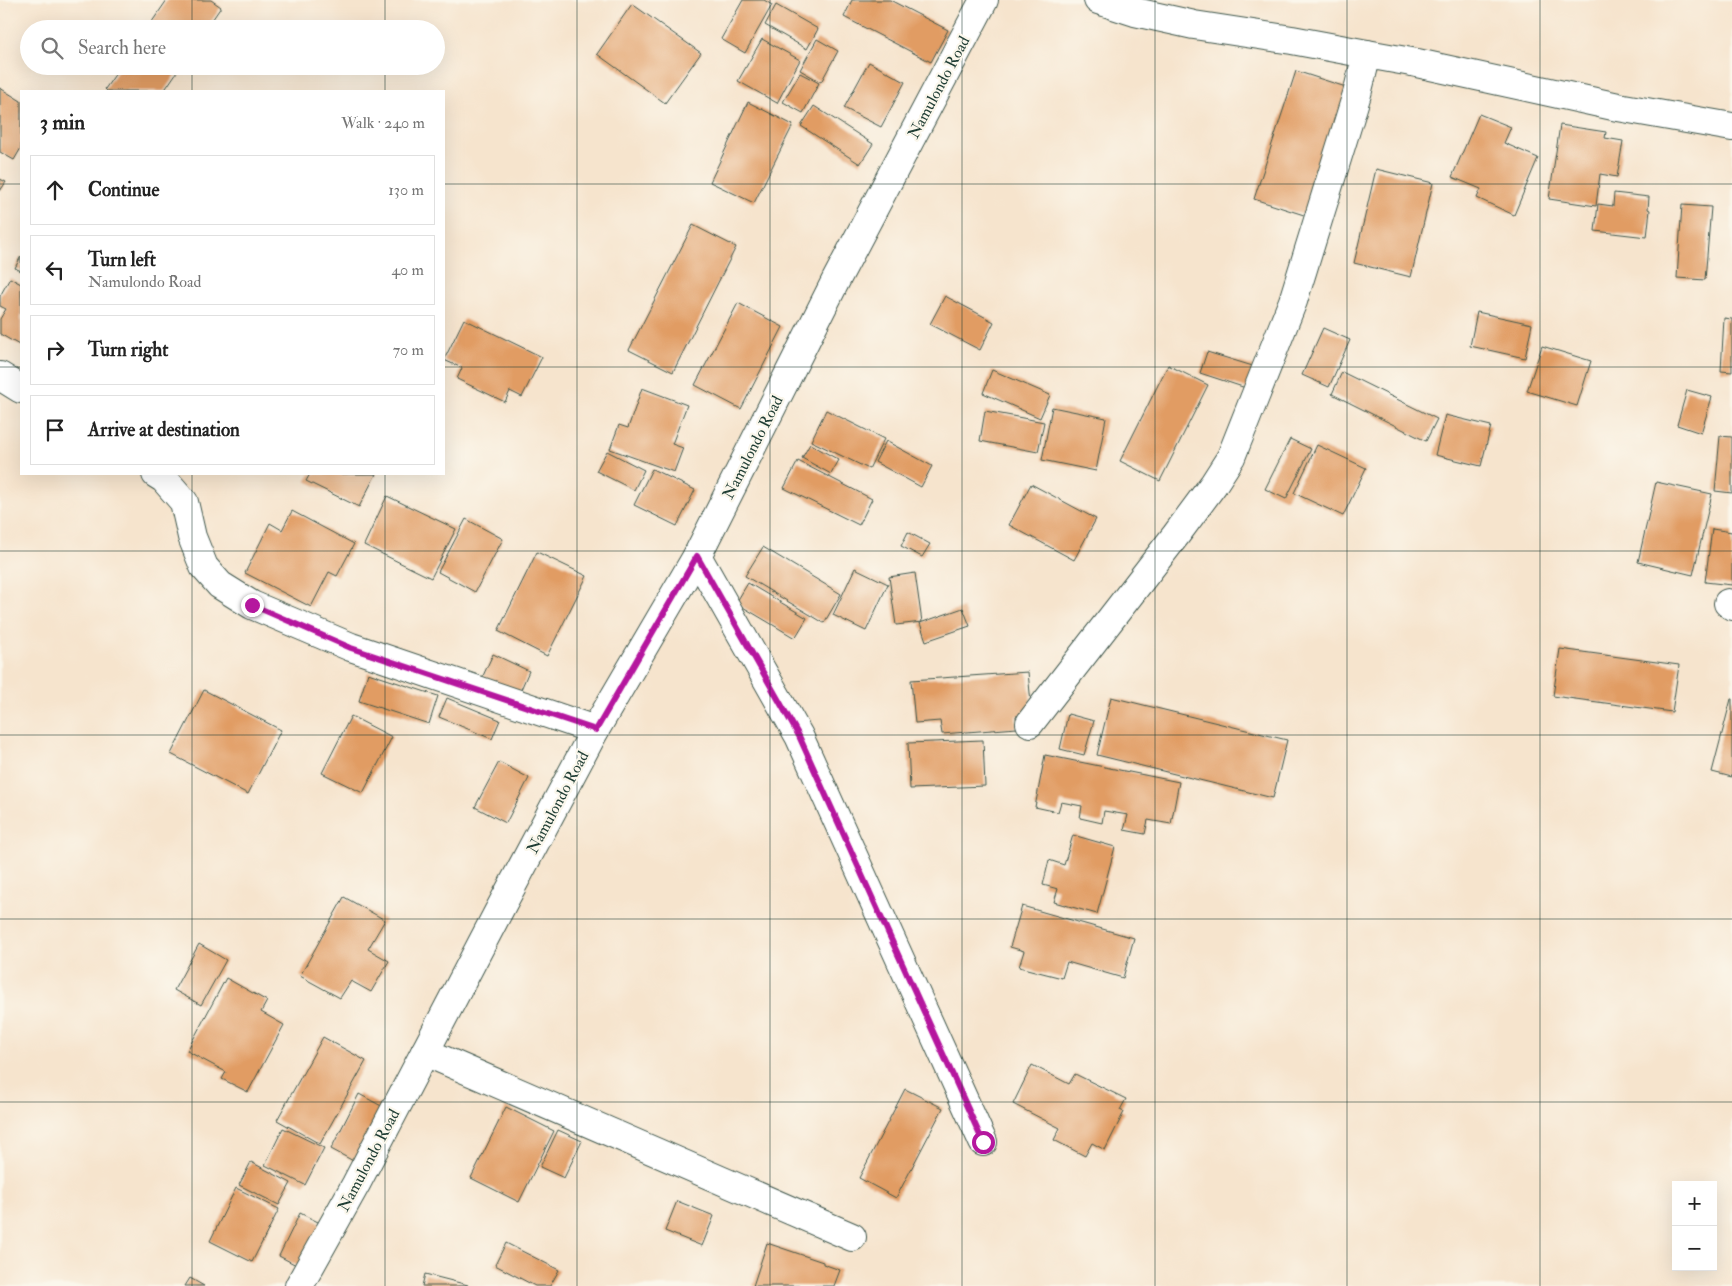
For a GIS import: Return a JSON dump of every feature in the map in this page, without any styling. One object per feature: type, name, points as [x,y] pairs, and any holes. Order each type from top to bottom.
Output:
[{"type":"street","name":"Namulondo Road","points":[[299,1286],[356,1184],[596,730],[697,556],[836,280],[984,0]]},
{"type":"street","points":[[1098,0],[1135,12],[1169,19],[1417,63],[1618,107],[1732,127]]},
{"type":"street","points":[[1030,723],[1176,535],[1231,457],[1293,301],[1360,86],[1367,54]]},
{"type":"street","points":[[0,376],[20,389]]},
{"type":"street","points":[[158,475],[164,479],[184,502],[192,537],[204,567],[220,584],[252,605],[351,648],[596,730]]},
{"type":"street","points":[[697,556],[799,736],[983,1142]]},
{"type":"street","points":[[425,1052],[852,1237]]},
{"type":"building","points":[[167,0],[211,0],[221,7],[212,20],[153,20]]},
{"type":"building","points":[[743,0],[764,0],[772,5],[745,53],[721,39]]},
{"type":"building","points":[[852,0],[890,0],[948,30],[931,62],[844,17]]},
{"type":"building","points":[[632,4],[701,53],[665,103],[597,54]]},
{"type":"building","points":[[776,5],[818,29],[807,49],[765,25]]},
{"type":"building","points":[[762,39],[800,60],[777,103],[738,81]]},
{"type":"building","points":[[817,39],[838,51],[821,82],[800,70]]},
{"type":"building","points":[[869,62],[905,82],[881,127],[844,108]]},
{"type":"building","points":[[1296,71],[1349,88],[1307,216],[1254,199]]},
{"type":"building","points":[[800,73],[819,83],[803,113],[783,102]]},
{"type":"building","points":[[115,75],[175,75],[165,90],[105,89]]},
{"type":"building","points":[[0,88],[20,100],[20,150],[14,160],[0,152]]},
{"type":"building","points":[[748,102],[793,125],[754,203],[710,182]]},
{"type":"building","points":[[814,106],[873,144],[860,164],[801,126]]},
{"type":"building","points":[[1479,114],[1511,127],[1504,143],[1538,158],[1514,215],[1477,198],[1481,189],[1452,177]]},
{"type":"building","points":[[1560,125],[1606,132],[1605,138],[1623,141],[1617,177],[1600,174],[1596,206],[1549,199]]},
{"type":"building","points":[[1376,169],[1433,183],[1411,277],[1354,263]]},
{"type":"building","points":[[0,179],[6,182],[0,191]]},
{"type":"building","points":[[1614,193],[1649,197],[1648,209],[1650,210],[1647,237],[1595,231],[1598,204],[1613,206]]},
{"type":"building","points":[[1682,205],[1711,207],[1705,280],[1677,278]]},
{"type":"building","points":[[693,225],[736,247],[673,372],[629,350]]},
{"type":"building","points":[[20,258],[20,270],[15,268]]},
{"type":"building","points":[[10,278],[20,283],[20,345],[0,334],[0,319],[6,309],[0,306],[0,296]]},
{"type":"building","points":[[945,296],[994,322],[980,350],[930,324]]},
{"type":"building","points":[[738,303],[783,327],[741,409],[695,385]]},
{"type":"building","points":[[1477,312],[1532,324],[1525,358],[1470,346]]},
{"type":"building","points":[[1724,318],[1732,319],[1732,372],[1721,371]]},
{"type":"building","points":[[464,319],[542,357],[522,397],[510,391],[505,402],[457,379],[462,368],[445,360]]},
{"type":"building","points":[[1323,328],[1350,340],[1329,387],[1302,375]]},
{"type":"building","points":[[1542,346],[1591,361],[1577,406],[1527,391]]},
{"type":"building","points":[[1207,352],[1256,367],[1249,389],[1200,373]]},
{"type":"building","points":[[1168,365],[1208,385],[1160,481],[1120,461]]},
{"type":"building","points":[[992,370],[1050,395],[1040,418],[983,393]]},
{"type":"building","points":[[1342,372],[1437,419],[1426,441],[1332,394]]},
{"type":"building","points":[[642,388],[687,405],[672,444],[683,448],[674,472],[610,449],[619,425],[628,428]]},
{"type":"building","points":[[1687,390],[1712,397],[1701,433],[1677,425]]},
{"type":"building","points":[[1052,407],[1106,418],[1096,471],[1042,460]]},
{"type":"building","points":[[826,410],[884,439],[869,469],[811,441]]},
{"type":"building","points":[[985,411],[1044,422],[1038,452],[980,441]]},
{"type":"building","points":[[1445,415],[1491,426],[1481,466],[1435,455]]},
{"type":"building","points":[[1720,436],[1732,437],[1732,493],[1715,491]]},
{"type":"building","points":[[1290,439],[1311,449],[1286,499],[1265,489]]},
{"type":"building","points":[[886,441],[932,466],[921,487],[875,462]]},
{"type":"building","points":[[810,444],[839,460],[831,474],[802,458]]},
{"type":"building","points":[[1317,445],[1366,468],[1343,516],[1294,493]]},
{"type":"building","points":[[607,451],[644,470],[634,490],[596,471]]},
{"type":"building","points":[[798,461],[872,499],[859,525],[784,488]]},
{"type":"building","points":[[652,469],[695,490],[677,526],[634,505]]},
{"type":"building","points":[[309,475],[375,475],[359,507],[306,481]]},
{"type":"building","points":[[1656,482],[1712,494],[1693,575],[1638,562]]},
{"type":"building","points":[[1031,484],[1096,519],[1074,560],[1009,525]]},
{"type":"building","points":[[387,496],[456,529],[431,578],[364,545]]},
{"type":"building","points":[[292,511],[354,544],[337,576],[329,572],[311,607],[245,573],[270,523],[282,530]]},
{"type":"building","points":[[466,519],[503,539],[475,592],[438,572]]},
{"type":"building","points":[[1712,529],[1732,532],[1732,585],[1705,582]]},
{"type":"building","points":[[908,532],[930,544],[922,557],[901,546]]},
{"type":"building","points":[[763,547],[841,594],[824,623],[745,576]]},
{"type":"building","points":[[537,552],[587,576],[547,656],[498,631]]},
{"type":"building","points":[[855,568],[888,584],[866,631],[833,615]]},
{"type":"building","points":[[915,573],[922,622],[896,625],[889,577]]},
{"type":"building","points":[[748,583],[807,618],[795,638],[736,603]]},
{"type":"building","points":[[963,608],[970,626],[926,641],[920,623]]},
{"type":"building","points":[[1560,649],[1679,665],[1672,712],[1553,696]]},
{"type":"building","points":[[493,654],[529,671],[519,694],[482,678]]},
{"type":"building","points":[[1028,672],[1032,714],[1016,716],[1017,728],[942,734],[940,721],[915,723],[911,680]]},
{"type":"building","points":[[368,673],[438,696],[429,724],[359,701]]},
{"type":"building","points":[[204,690],[281,730],[248,794],[171,754]]},
{"type":"building","points":[[1111,697],[1287,740],[1273,798],[1097,755]]},
{"type":"building","points":[[447,698],[500,720],[492,739],[439,717]]},
{"type":"building","points":[[1732,699],[1732,777],[1712,772]]},
{"type":"building","points":[[1068,714],[1094,721],[1084,755],[1060,749]]},
{"type":"building","points":[[351,716],[392,737],[363,793],[322,773]]},
{"type":"building","points":[[983,740],[985,786],[910,789],[908,743]]},
{"type":"building","points":[[1045,755],[1179,782],[1171,824],[1148,820],[1145,834],[1124,830],[1128,815],[1104,811],[1102,823],[1080,818],[1082,806],[1061,802],[1058,812],[1035,807]]},
{"type":"building","points":[[499,762],[529,778],[506,823],[475,807]]},
{"type":"building","points":[[1073,835],[1115,847],[1097,914],[1054,902],[1058,889],[1043,885],[1049,860],[1064,865]]},
{"type":"building","points":[[344,897],[385,920],[368,949],[389,961],[371,992],[351,981],[340,998],[300,976]]},
{"type":"building","points":[[1022,906],[1134,938],[1123,978],[1067,962],[1062,978],[1019,967],[1024,951],[1010,947]]},
{"type":"building","points":[[199,944],[226,960],[201,1005],[174,990]]},
{"type":"building","points":[[226,978],[267,1001],[261,1012],[284,1025],[248,1092],[222,1079],[226,1072],[187,1051]]},
{"type":"building","points":[[323,1037],[366,1061],[320,1144],[277,1120]]},
{"type":"building","points":[[1032,1065],[1069,1084],[1075,1074],[1126,1099],[1120,1110],[1124,1112],[1105,1150],[1092,1143],[1085,1156],[1054,1140],[1060,1128],[1013,1104]]},
{"type":"building","points":[[905,1089],[943,1108],[896,1198],[859,1178]]},
{"type":"building","points":[[359,1094],[387,1109],[359,1164],[331,1149]]},
{"type":"building","points":[[506,1107],[554,1131],[519,1202],[471,1178]]},
{"type":"building","points":[[283,1128],[324,1148],[305,1185],[265,1165]]},
{"type":"building","points":[[558,1130],[582,1141],[564,1178],[540,1167]]},
{"type":"building","points":[[251,1162],[291,1183],[279,1205],[239,1185]]},
{"type":"building","points":[[236,1188],[279,1209],[252,1262],[210,1241]]},
{"type":"building","points":[[677,1201],[714,1216],[702,1246],[665,1231]]},
{"type":"building","points":[[300,1213],[322,1224],[300,1267],[279,1256]]},
{"type":"building","points":[[506,1243],[559,1270],[550,1286],[535,1286],[495,1265]]},
{"type":"building","points":[[767,1243],[823,1262],[823,1264],[840,1270],[834,1286],[753,1286]]},
{"type":"building","points":[[425,1274],[468,1285],[422,1286]]},
{"type":"building","points":[[190,1278],[204,1286],[185,1286]]},
{"type":"route","points":[[252,605],[351,648],[596,730],[697,556],[799,736],[983,1142]]}]
